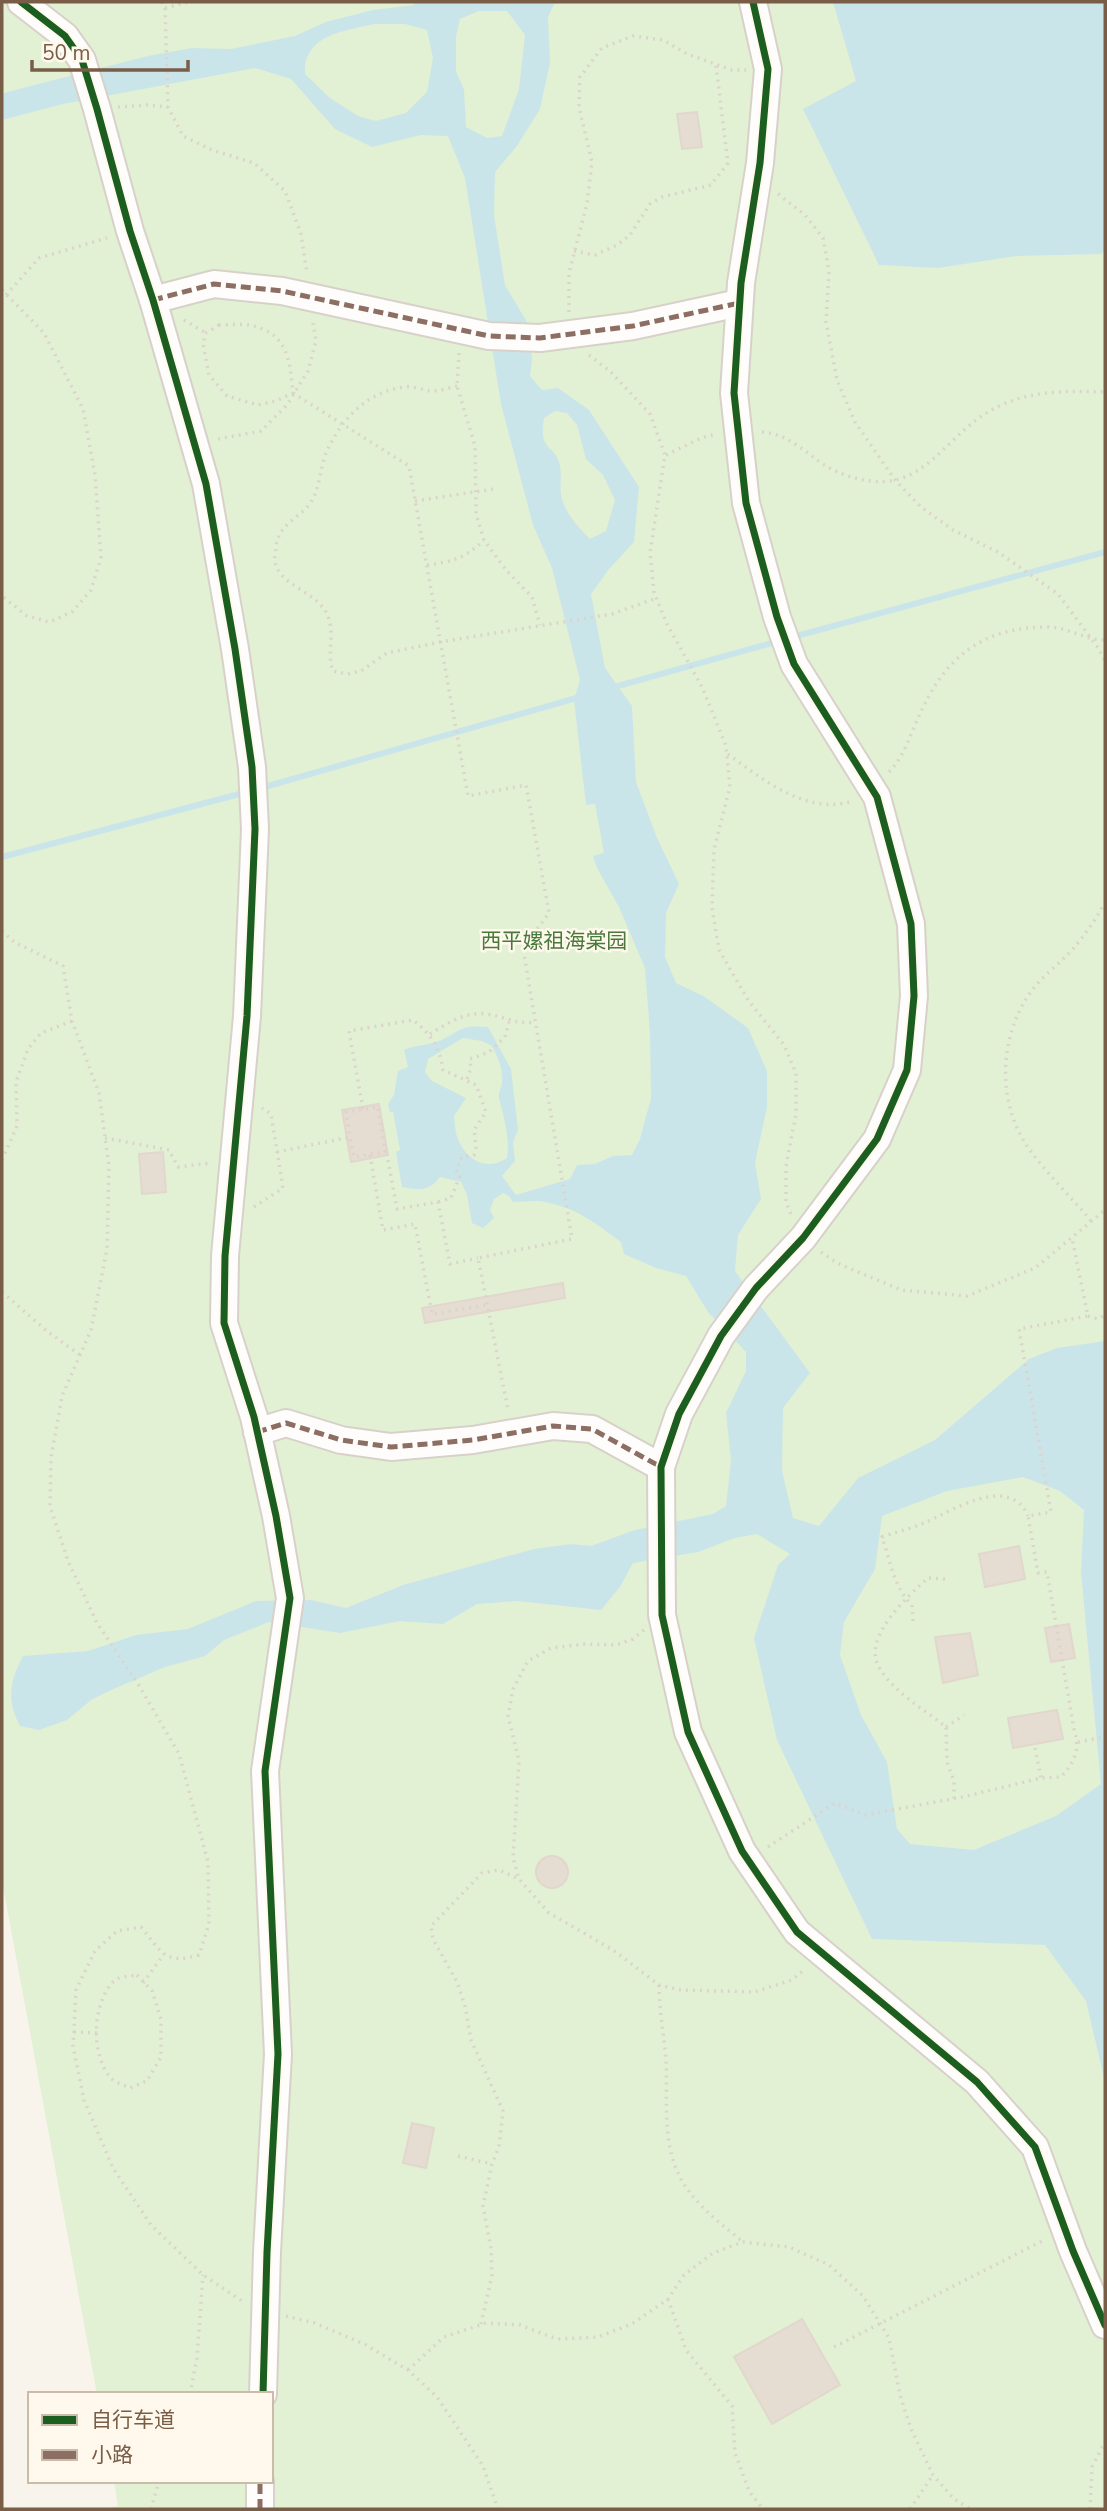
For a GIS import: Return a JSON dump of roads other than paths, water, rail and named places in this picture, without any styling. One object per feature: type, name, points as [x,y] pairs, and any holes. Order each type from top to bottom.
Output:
[{"type":"street","points":[[21,2],[65,36],[82,60],[96,106],[130,231],[153,300],[206,484],[235,649],[252,767],[255,829],[247,1016],[228,1224],[224,1323],[257,1432],[276,1516],[290,1598],[265,1771],[278,2054],[263,2392]]},
{"type":"street","points":[[753,2],[768,69],[758,179],[739,303],[734,393],[746,503],[777,617],[794,664],[877,797],[911,924],[914,996],[907,1070],[877,1139],[803,1238],[756,1288],[721,1336],[679,1415],[661,1466],[662,1615],[688,1732],[742,1852],[797,1932],[977,2081],[1035,2147],[1105,2325]]},
{"type":"street","points":[[153,300],[214,284],[282,290],[489,336],[540,338],[633,326],[739,303]]},
{"type":"street","points":[[257,1432],[286,1423],[341,1440],[391,1447],[473,1440],[553,1426],[592,1429],[661,1466]]},
{"type":"street","points":[[260,2483],[260,2509]]},
{"type":"water","points":[[415,2],[561,2],[554,4],[548,17],[550,63],[540,109],[517,146],[495,172],[494,215],[505,285],[527,322],[532,359],[530,376],[542,390],[558,388],[589,410],[639,487],[634,542],[591,594],[605,668],[632,706],[636,782],[657,838],[679,884],[666,913],[665,957],[676,983],[705,997],[748,1028],[767,1071],[767,1107],[755,1163],[761,1199],[738,1235],[735,1271],[810,1373],[783,1408],[782,1471],[793,1518],[819,1526],[858,1478],[935,1440],[1029,1359],[1057,1348],[1105,1341],[1105,2082],[1086,2001],[1045,1945],[872,1939],[777,1740],[754,1638],[778,1565],[790,1554],[757,1534],[735,1538],[698,1552],[633,1563],[620,1587],[601,1610],[517,1601],[477,1604],[443,1624],[400,1621],[340,1633],[269,1622],[224,1640],[205,1656],[165,1667],[109,1691],[91,1700],[67,1720],[39,1730],[20,1726],[13,1707],[11,1690],[23,1656],[88,1651],[136,1635],[188,1629],[256,1601],[311,1600],[346,1608],[403,1585],[534,1549],[572,1544],[591,1546],[635,1530],[713,1514],[726,1506],[731,1460],[726,1413],[746,1371],[746,1352],[708,1312],[686,1276],[656,1268],[624,1254],[621,1242],[567,1208],[538,1201],[513,1202],[503,1193],[494,1199],[490,1210],[494,1218],[483,1228],[472,1223],[467,1195],[461,1182],[440,1177],[423,1189],[402,1187],[396,1152],[400,1150],[393,1112],[390,1112],[388,1104],[394,1095],[398,1071],[408,1067],[404,1050],[436,1042],[464,1028],[488,1027],[511,1069],[518,1130],[513,1142],[515,1161],[502,1176],[516,1195],[570,1179],[577,1165],[595,1164],[613,1156],[632,1155],[640,1139],[651,1098],[645,968],[619,907],[593,856],[604,853],[595,804],[586,805],[574,700],[580,680],[552,568],[533,525],[501,404],[465,178],[448,136],[421,135],[372,147],[335,129],[291,79],[255,68],[63,104],[2,120],[2,94],[15,90],[148,56],[192,48],[231,49],[295,36],[326,22],[373,10],[414,5]],"holes":[[[479,11],[507,11],[525,35],[519,89],[502,136],[487,138],[466,127],[464,90],[456,71],[456,37],[460,19]],[[374,24],[405,24],[427,30],[433,58],[427,92],[406,113],[376,121],[358,116],[330,98],[305,74],[306,61],[318,43],[338,33]],[[555,411],[567,413],[577,425],[586,459],[603,475],[615,500],[606,531],[590,539],[564,505],[558,459],[543,437],[544,418]],[[463,1038],[482,1041],[492,1046],[502,1073],[499,1096],[507,1135],[507,1158],[485,1164],[466,1153],[457,1136],[454,1116],[466,1098],[432,1081],[425,1072],[428,1059]],[[1023,1477],[1060,1491],[1084,1510],[1081,1572],[1101,1784],[1056,1816],[974,1850],[910,1844],[897,1829],[887,1762],[861,1715],[840,1655],[844,1622],[875,1569],[882,1516],[947,1491]]]},
{"type":"water","points":[[833,2],[1105,2],[1105,251],[1100,254],[1016,256],[938,268],[879,265],[803,109],[856,81]]},
{"type":"waterway","points":[[793,637],[1105,552]]},
{"type":"waterway","points":[[611,688],[779,641]]},
{"type":"waterway","points":[[261,788],[580,697]]},
{"type":"waterway","points":[[2,857],[247,792]]},
{"type":"park label","name":"西平嫘祖海棠园","points":[[554,941]]}]
